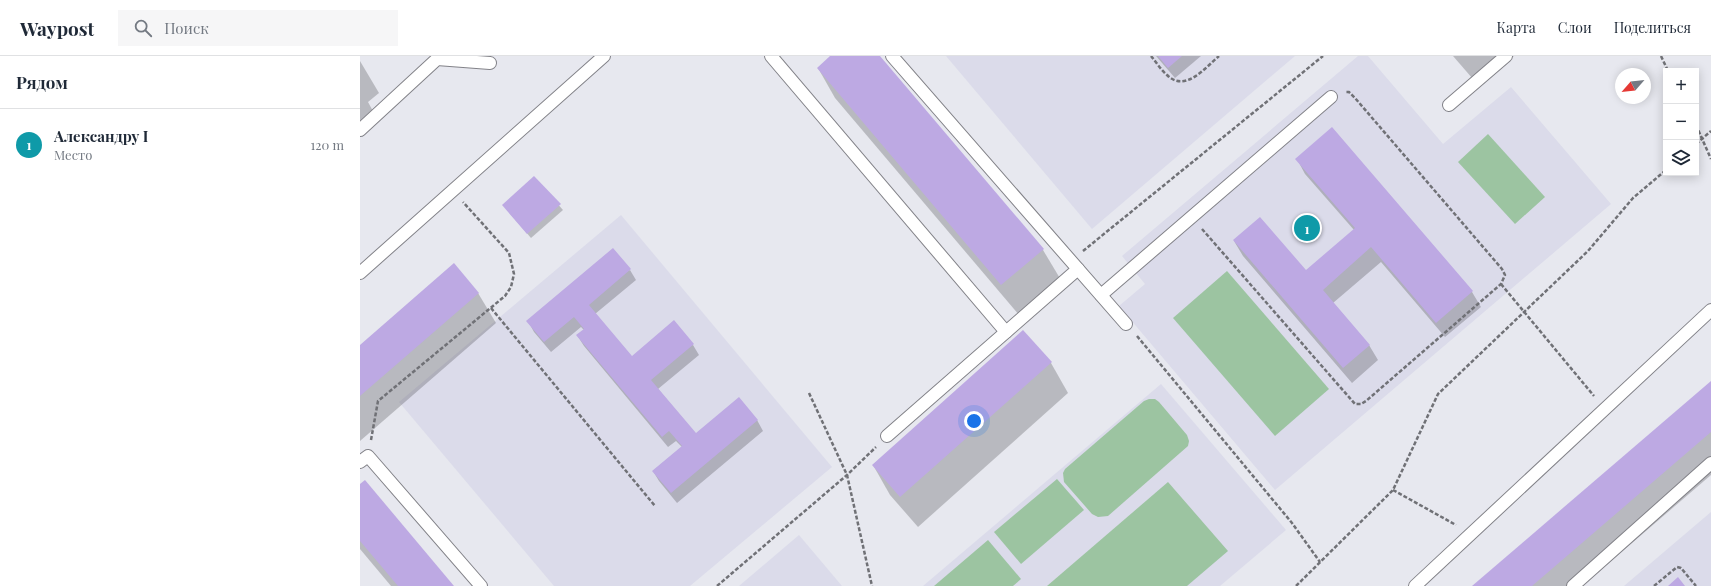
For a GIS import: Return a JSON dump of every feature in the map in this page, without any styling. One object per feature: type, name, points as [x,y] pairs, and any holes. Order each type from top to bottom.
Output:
[{"type":"lane","points":[[360,273],[604,56]]},
{"type":"lane","points":[[772,56],[1006,332]]},
{"type":"lane","points":[[892,56],[1126,324]]},
{"type":"lane","points":[[1449,105],[1506,56]]},
{"type":"lane","points":[[360,130],[437,60],[490,63]]},
{"type":"lane","points":[[1101,295],[1331,97]]},
{"type":"lane","points":[[887,436],[1006,332],[1074,264]]},
{"type":"lane","points":[[1415,586],[1606,410],[1711,310]]},
{"type":"lane","points":[[364,459],[481,586]]},
{"type":"lane","points":[[1573,586],[1711,462]]},
{"type":"path","points":[[1150,56],[1167,76],[1176,81],[1188,81],[1219,56]]},
{"type":"path","points":[[1074,264],[1323,56]]},
{"type":"path","points":[[1661,56],[1667,68]]},
{"type":"path","points":[[1192,216],[1355,404],[1361,404],[1366,401],[1501,284],[1505,275],[1502,269],[1355,98],[1349,92],[1339,91],[1331,97]]},
{"type":"path","points":[[1699,131],[1711,159]]},
{"type":"path","points":[[1699,141],[1711,132]]},
{"type":"path","points":[[1296,586],[1393,490],[1438,394],[1588,251],[1633,198],[1663,173]]},
{"type":"path","points":[[364,459],[378,401],[505,296],[511,287],[514,274],[509,253],[453,191]]},
{"type":"path","points":[[1501,284],[1606,410]]},
{"type":"path","points":[[491,308],[655,506]]},
{"type":"path","points":[[1126,324],[1292,523],[1320,562]]},
{"type":"path","points":[[809,393],[848,475],[872,586]]},
{"type":"path","points":[[717,586],[848,475],[887,436]]},
{"type":"path","points":[[1393,490],[1472,534]]},
{"type":"path","points":[[1654,586],[1677,567],[1681,568],[1696,586]]},
{"type":"shaded area","points":[[946,56],[1295,56],[1092,229]]},
{"type":"shaded area","points":[[1358,56],[1368,56],[1443,144],[1511,87],[1611,204],[1275,490],[1119,306],[1145,284],[1122,256]]},
{"type":"shaded area","points":[[621,215],[832,467],[690,586],[554,586],[399,402]]},
{"type":"shaded area","points":[[1161,384],[1286,530],[1220,586],[923,586]]},
{"type":"shaded area","points":[[1711,512],[1711,586],[1624,586]]},
{"type":"shaded area","points":[[799,535],[842,586],[739,586]]},
{"type":"green space","points":[[1488,134],[1545,197],[1515,224],[1458,162]]},
{"type":"green space","points":[[1227,271],[1329,389],[1275,436],[1173,318]]},
{"type":"green space","points":[[1155,399],[1159,402],[1187,435],[1189,441],[1188,446],[1108,516],[1098,517],[1092,514],[1064,482],[1063,473],[1065,469],[1144,401]]},
{"type":"green space","points":[[1057,479],[1084,510],[1021,564],[994,532]]},
{"type":"green space","points":[[1168,482],[1228,551],[1187,586],[1047,586]]},
{"type":"green space","points":[[988,540],[1021,579],[1013,586],[934,586]]},
{"type":"building","points":[[830,56],[880,56],[1044,249],[1001,285],[817,68]]},
{"type":"building","points":[[1158,56],[1182,56],[1168,68]]},
{"type":"building","points":[[1332,127],[1473,291],[1436,323],[1371,247],[1323,290],[1370,345],[1343,368],[1233,240],[1260,217],[1306,270],[1355,228],[1295,159]]},
{"type":"building","points":[[534,176],[561,204],[527,234],[502,205]]},
{"type":"building","points":[[613,248],[631,269],[589,305],[632,356],[674,320],[694,344],[651,380],[696,433],[739,397],[758,420],[671,493],[652,471],[682,446],[669,431],[662,437],[576,335],[584,329],[574,317],[544,342],[526,321]]},
{"type":"building","points":[[454,263],[479,293],[360,396],[360,345]]},
{"type":"building","points":[[1023,330],[1052,362],[900,497],[872,465]]},
{"type":"building","points":[[1711,381],[1711,432],[1532,586],[1472,586]]},
{"type":"building","points":[[365,480],[454,586],[398,586],[360,541],[360,484]]},
{"type":"building","points":[[1678,577],[1685,586],[1668,586]]},
{"type":"place","name":"Александру I","points":[[1307,228]]}]
